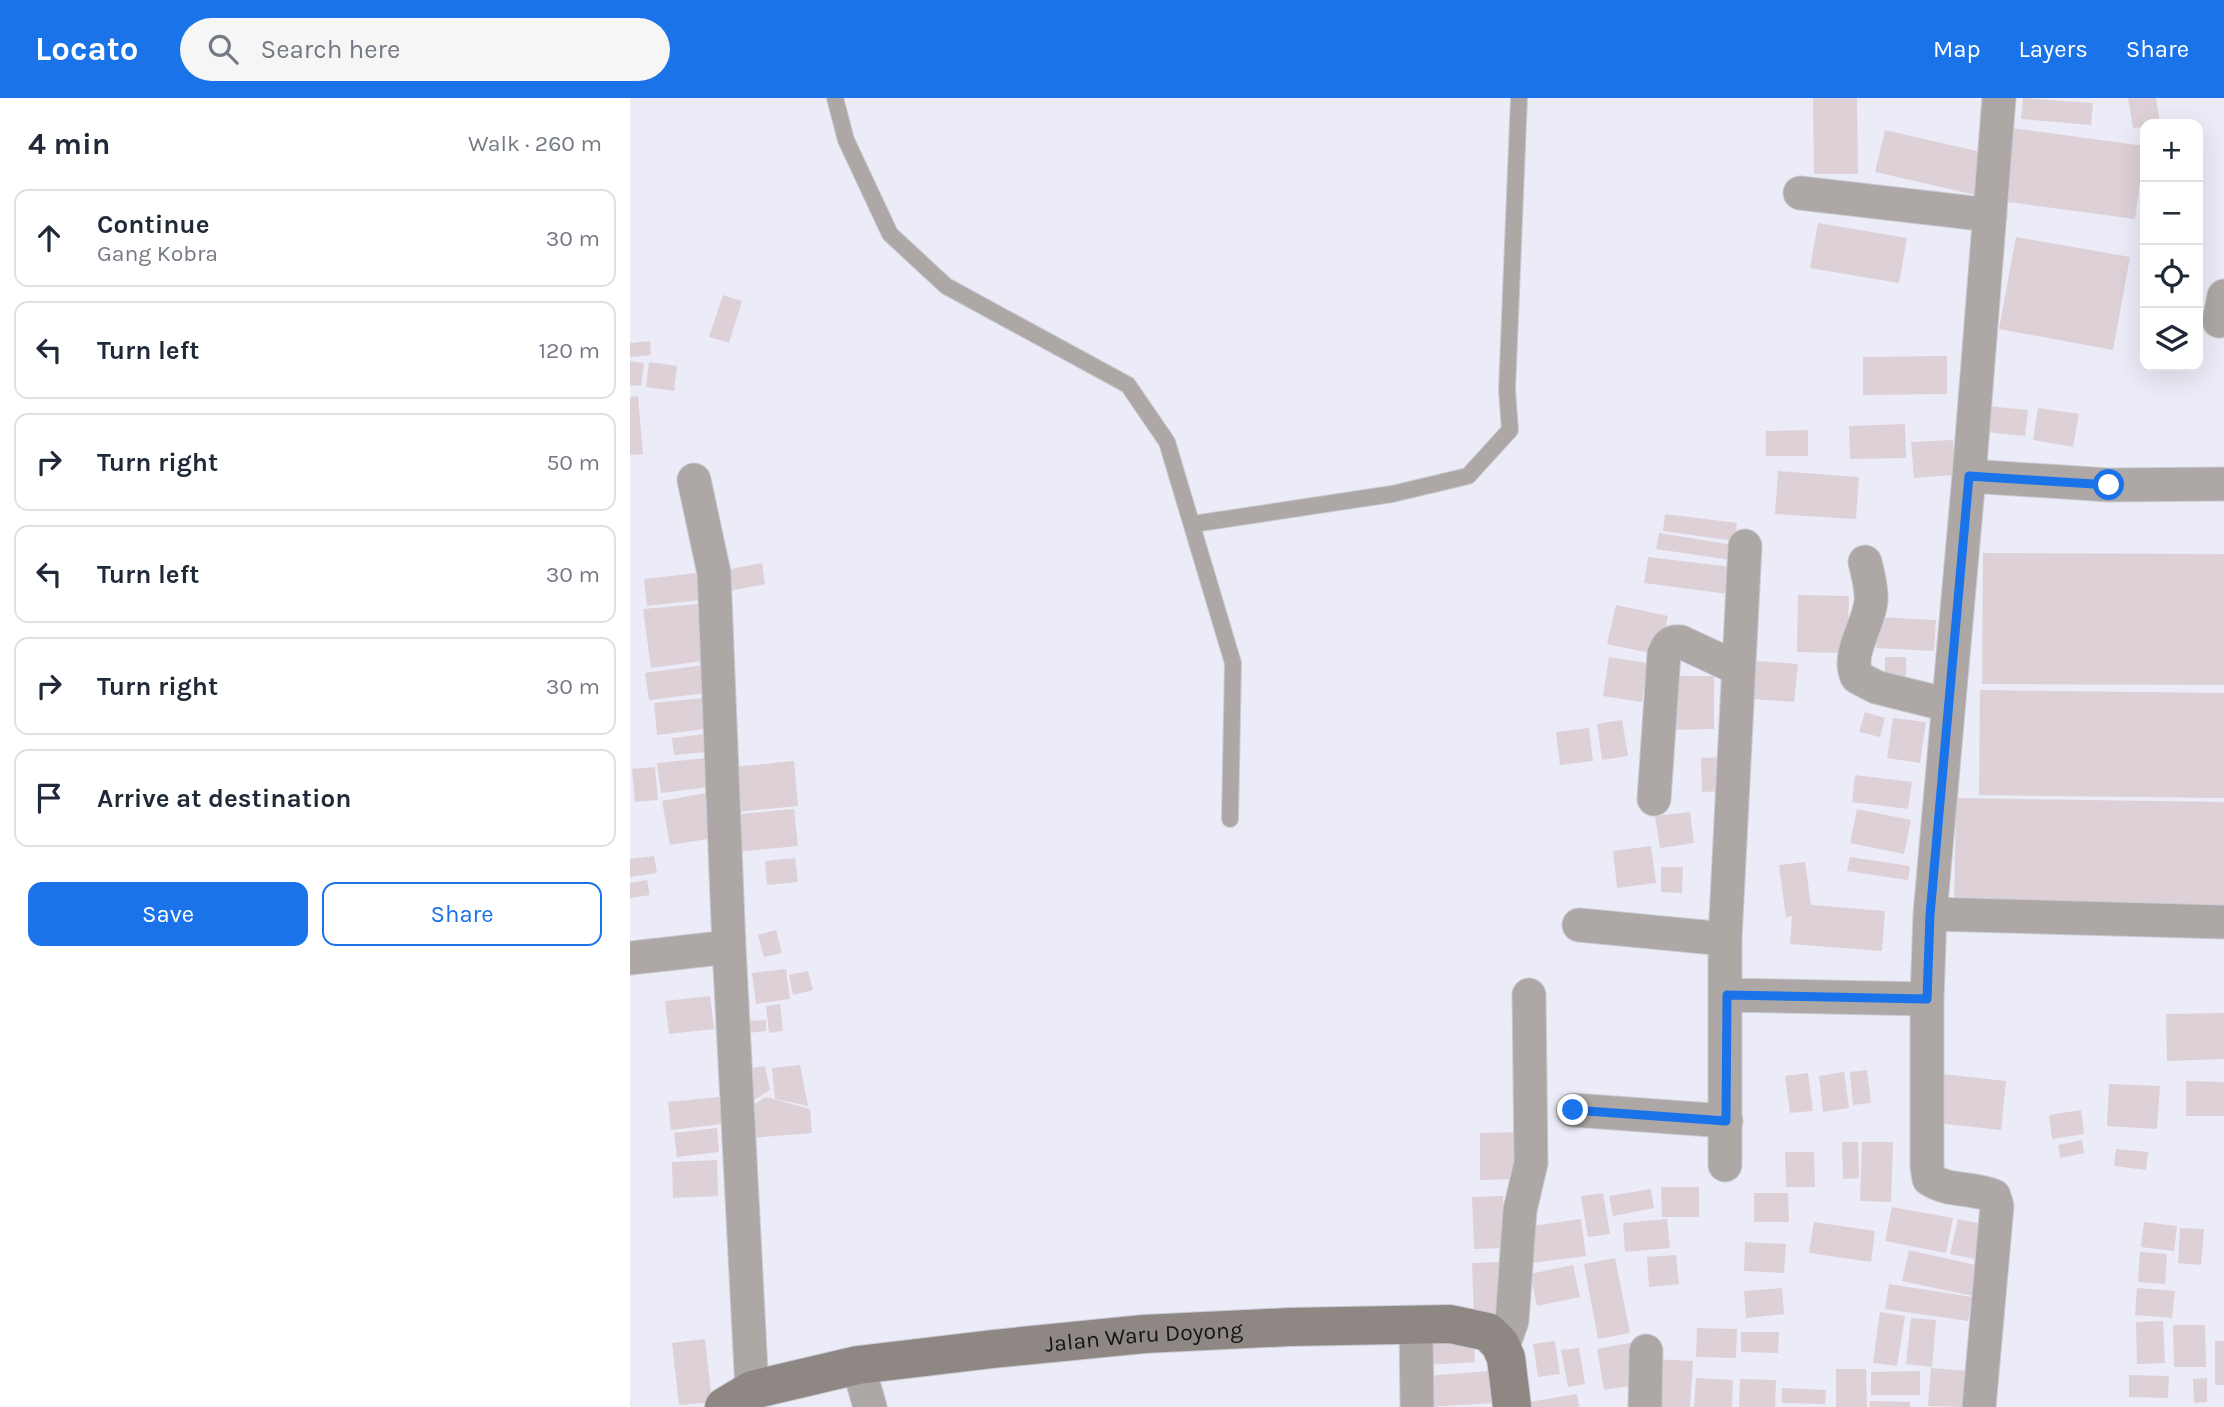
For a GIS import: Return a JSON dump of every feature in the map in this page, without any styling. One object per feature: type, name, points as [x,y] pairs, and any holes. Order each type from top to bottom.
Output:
[{"type":"street","points":[[1979,1407],[1997,1206],[1994,1196],[1984,1192],[1939,1186],[1929,1179],[1927,999],[1930,915],[1999,98]]},
{"type":"street","points":[[1800,192],[1990,215]]},
{"type":"street","points":[[1969,476],[2109,485],[2224,484]]},
{"type":"street","points":[[694,480],[714,573],[729,947],[738,1399]]},
{"type":"street","points":[[1725,1165],[1726,939],[1745,546]]},
{"type":"street","points":[[1865,562],[1871,604],[1854,665],[1857,677],[1876,687],[1948,705]]},
{"type":"street","points":[[1654,799],[1664,654],[1668,644],[1672,641],[1681,642],[1739,669]]},
{"type":"street","points":[[1930,915],[2224,922]]},
{"type":"street","points":[[1579,925],[1726,939]]},
{"type":"street","points":[[630,958],[729,947]]},
{"type":"street","points":[[1512,1407],[1506,1358],[1500,1344],[1506,1338],[1511,1321],[1520,1210],[1531,1163],[1529,995]]},
{"type":"street","points":[[1727,995],[1927,999]]},
{"type":"street","points":[[1573,1110],[1726,1121]]},
{"type":"street","points":[[1416,1324],[1417,1407]]},
{"type":"street","name":"Jalan Waru Doyong","points":[[738,1399],[858,1366],[1144,1334],[1450,1324],[1488,1332],[1500,1344]]},
{"type":"street","points":[[1645,1407],[1646,1350]]},
{"type":"street","points":[[858,1366],[870,1407]]},
{"type":"lane","points":[[835,98],[846,140],[890,234],[946,286],[1128,385],[1167,442],[1233,663],[1230,819]]},
{"type":"lane","points":[[1192,524],[1392,494],[1468,476],[1510,430],[1507,390],[1519,98]]},
{"type":"building","points":[[1813,98],[1857,98],[1858,174],[1814,174]]},
{"type":"building","points":[[2023,98],[2093,103],[2091,125],[2021,119]]},
{"type":"building","points":[[2128,98],[2156,98],[2159,119],[2140,119],[2140,127],[2133,128]]},
{"type":"building","points":[[2011,128],[2140,145],[2140,182],[2135,219],[2001,201]]},
{"type":"building","points":[[1885,130],[1985,153],[1976,195],[1875,172]]},
{"type":"building","points":[[1818,223],[1907,238],[1899,283],[1810,268]]},
{"type":"building","points":[[2016,237],[2130,257],[2113,350],[1999,329]]},
{"type":"building","points":[[723,295],[742,301],[729,343],[709,337]]},
{"type":"building","points":[[650,341],[651,355],[630,357],[630,343]]},
{"type":"building","points":[[1947,356],[1947,394],[1863,395],[1863,357]]},
{"type":"building","points":[[630,361],[644,363],[641,386],[630,385]]},
{"type":"building","points":[[649,362],[677,366],[674,391],[646,387]]},
{"type":"building","points":[[638,396],[643,454],[630,455],[630,397]]},
{"type":"building","points":[[1987,406],[2028,410],[2025,436],[1984,432]]},
{"type":"building","points":[[2038,408],[2079,414],[2073,447],[2033,440]]},
{"type":"building","points":[[1905,424],[1906,458],[1850,459],[1849,426]]},
{"type":"building","points":[[1808,430],[1808,456],[1766,456],[1766,431]]},
{"type":"building","points":[[1953,440],[1955,475],[1914,478],[1911,442]]},
{"type":"building","points":[[1778,471],[1859,477],[1856,519],[1775,514]]},
{"type":"building","points":[[1665,514],[1737,523],[1735,541],[1663,531]]},
{"type":"building","points":[[1659,533],[1733,545],[1731,560],[1656,549]]},
{"type":"building","points":[[1983,553],[2224,554],[2224,685],[1982,684]]},
{"type":"building","points":[[1648,557],[1731,567],[1728,594],[1644,583]]},
{"type":"building","points":[[762,563],[765,584],[724,592],[720,571]]},
{"type":"building","points":[[697,573],[700,600],[647,606],[644,579]]},
{"type":"building","points":[[1798,595],[1849,596],[1847,653],[1797,652]]},
{"type":"building","points":[[699,604],[702,661],[651,668],[643,609]]},
{"type":"building","points":[[1616,605],[1668,616],[1659,655],[1607,644]]},
{"type":"building","points":[[1878,617],[1936,620],[1934,651],[1876,648]]},
{"type":"building","points":[[1609,657],[1647,663],[1642,702],[1603,696]]},
{"type":"building","points":[[1885,657],[1906,657],[1906,683],[1885,684]]},
{"type":"building","points":[[1757,661],[1798,664],[1794,702],[1754,699]]},
{"type":"building","points":[[703,665],[706,693],[649,700],[645,673]]},
{"type":"building","points":[[1667,676],[1714,676],[1714,729],[1668,730]]},
{"type":"building","points":[[1980,690],[2224,693],[2224,798],[1979,795]]},
{"type":"building","points":[[702,698],[705,729],[657,735],[654,703]]},
{"type":"building","points":[[1865,712],[1885,718],[1880,737],[1859,732]]},
{"type":"building","points":[[1893,718],[1926,722],[1920,763],[1887,758]]},
{"type":"building","points":[[1622,720],[1628,756],[1602,760],[1597,724]]},
{"type":"building","points":[[1589,728],[1593,761],[1560,765],[1556,732]]},
{"type":"building","points":[[705,734],[707,752],[674,755],[672,738]]},
{"type":"building","points":[[1724,757],[1726,791],[1702,792],[1701,758]]},
{"type":"building","points":[[706,758],[710,787],[661,793],[657,763]]},
{"type":"building","points":[[794,761],[798,806],[737,812],[733,767]]},
{"type":"building","points":[[655,767],[658,800],[635,802],[632,769]]},
{"type":"building","points":[[1855,775],[1912,782],[1908,809],[1852,802]]},
{"type":"building","points":[[706,793],[714,838],[670,845],[662,801]]},
{"type":"building","points":[[1956,798],[2224,802],[2224,910],[1954,906]]},
{"type":"building","points":[[794,809],[798,846],[734,852],[731,815]]},
{"type":"building","points":[[1857,809],[1911,820],[1904,854],[1850,843]]},
{"type":"building","points":[[1690,812],[1694,843],[1660,848],[1655,816]]},
{"type":"building","points":[[1651,846],[1656,883],[1617,888],[1613,851]]},
{"type":"building","points":[[654,856],[657,873],[630,877],[630,859]]},
{"type":"building","points":[[1850,857],[1910,866],[1908,880],[1847,871]]},
{"type":"building","points":[[795,858],[798,882],[767,885],[765,861]]},
{"type":"building","points":[[1805,862],[1811,905],[1885,911],[1882,951],[1790,944],[1792,916],[1786,917],[1779,865]]},
{"type":"building","points":[[1661,867],[1683,867],[1682,893],[1661,892]]},
{"type":"building","points":[[647,880],[650,895],[630,898],[630,883]]},
{"type":"building","points":[[776,930],[782,953],[764,957],[758,935]]},
{"type":"building","points":[[786,969],[790,999],[756,1004],[752,973]]},
{"type":"building","points":[[808,971],[813,990],[793,995],[789,975]]},
{"type":"building","points":[[710,996],[714,1029],[669,1034],[665,1001]]},
{"type":"building","points":[[780,1004],[783,1031],[769,1033],[766,1006]]},
{"type":"building","points":[[2224,1013],[2224,1059],[2167,1061],[2166,1014]]},
{"type":"building","points":[[766,1020],[766,1031],[748,1033],[747,1021]]},
{"type":"building","points":[[800,1065],[808,1106],[775,1099],[772,1068]]},
{"type":"building","points":[[765,1066],[770,1090],[748,1104],[743,1069]]},
{"type":"building","points":[[1867,1070],[1871,1103],[1853,1105],[1850,1072]]},
{"type":"building","points":[[1844,1072],[1849,1108],[1823,1112],[1819,1076]]},
{"type":"building","points":[[1808,1073],[1813,1111],[1790,1113],[1785,1076]]},
{"type":"building","points":[[1942,1074],[2006,1081],[2001,1130],[1936,1123]]},
{"type":"building","points":[[2186,1081],[2224,1082],[2224,1116],[2186,1116]]},
{"type":"building","points":[[2109,1084],[2160,1086],[2157,1129],[2107,1126]]},
{"type":"building","points":[[719,1097],[722,1124],[671,1130],[668,1102]]},
{"type":"building","points":[[766,1097],[810,1109],[812,1133],[751,1138],[749,1107]]},
{"type":"building","points":[[2081,1110],[2084,1134],[2052,1139],[2049,1115]]},
{"type":"building","points":[[717,1128],[719,1152],[677,1157],[674,1133]]},
{"type":"building","points":[[1520,1132],[1521,1179],[1480,1180],[1480,1133]]},
{"type":"building","points":[[2082,1140],[2084,1153],[2060,1158],[2058,1145]]},
{"type":"building","points":[[1842,1142],[1858,1142],[1859,1178],[1843,1179]]},
{"type":"building","points":[[1862,1142],[1893,1142],[1891,1202],[1860,1201]]},
{"type":"building","points":[[2116,1149],[2148,1152],[2146,1170],[2114,1166]]},
{"type":"building","points":[[1785,1152],[1814,1152],[1815,1187],[1786,1187]]},
{"type":"building","points":[[717,1160],[718,1196],[673,1198],[672,1162]]},
{"type":"building","points":[[1661,1187],[1699,1187],[1699,1217],[1662,1217]]},
{"type":"building","points":[[1651,1189],[1654,1208],[1613,1216],[1609,1196]]},
{"type":"building","points":[[1603,1193],[1610,1234],[1588,1237],[1581,1196]]},
{"type":"building","points":[[1754,1193],[1788,1193],[1789,1222],[1754,1222]]},
{"type":"building","points":[[1503,1196],[1504,1248],[1474,1249],[1472,1197]]},
{"type":"building","points":[[1892,1207],[1953,1218],[1946,1253],[1885,1241]]},
{"type":"building","points":[[1581,1219],[1586,1256],[1530,1263],[1525,1227]]},
{"type":"building","points":[[1667,1219],[1670,1248],[1625,1252],[1623,1223]]},
{"type":"building","points":[[1958,1219],[1987,1225],[1979,1260],[1950,1254]]},
{"type":"building","points":[[1814,1222],[1875,1231],[1871,1262],[1809,1253]]},
{"type":"building","points":[[2144,1222],[2177,1226],[2174,1251],[2141,1247]]},
{"type":"building","points":[[2180,1228],[2204,1229],[2201,1265],[2178,1263]]},
{"type":"building","points":[[1745,1242],[1786,1244],[1784,1273],[1744,1271]]},
{"type":"building","points":[[1909,1250],[1980,1266],[1973,1296],[1902,1281]]},
{"type":"building","points":[[2140,1252],[2167,1254],[2165,1284],[2138,1282]]},
{"type":"building","points":[[1676,1255],[1679,1284],[1649,1287],[1647,1257]]},
{"type":"building","points":[[1615,1258],[1630,1333],[1598,1339],[1584,1264]]},
{"type":"building","points":[[1499,1262],[1502,1316],[1474,1317],[1472,1263]]},
{"type":"building","points":[[1573,1265],[1580,1297],[1537,1306],[1530,1274]]},
{"type":"building","points":[[1889,1284],[1972,1297],[1968,1321],[1885,1309]]},
{"type":"building","points":[[1782,1288],[1784,1314],[1746,1318],[1744,1291]]},
{"type":"building","points":[[2137,1288],[2175,1291],[2172,1318],[2135,1315]]},
{"type":"building","points":[[1880,1312],[1905,1316],[1897,1366],[1873,1363]]},
{"type":"building","points":[[1911,1318],[1936,1320],[1932,1367],[1906,1364]]},
{"type":"building","points":[[2163,1321],[2165,1363],[2137,1364],[2136,1322]]},
{"type":"building","points":[[2173,1325],[2205,1325],[2206,1367],[2174,1367]]},
{"type":"building","points":[[1697,1328],[1737,1329],[1736,1358],[1696,1357]]},
{"type":"building","points":[[1741,1332],[1779,1332],[1778,1353],[1741,1352]]},
{"type":"building","points":[[1473,1333],[1475,1362],[1426,1365],[1424,1336]]},
{"type":"building","points":[[705,1339],[712,1402],[679,1405],[672,1343]]},
{"type":"building","points":[[1555,1341],[1560,1374],[1538,1377],[1533,1344]]},
{"type":"building","points":[[2215,1341],[2224,1341],[2224,1385],[2215,1385]]},
{"type":"building","points":[[1635,1342],[1642,1384],[1604,1390],[1597,1349]]},
{"type":"building","points":[[1579,1348],[1585,1384],[1568,1387],[1561,1350]]},
{"type":"building","points":[[1652,1359],[1693,1361],[1690,1407],[1649,1407]]},
{"type":"building","points":[[1931,1368],[1969,1371],[1966,1407],[1928,1406]]},
{"type":"building","points":[[1836,1369],[1866,1369],[1867,1407],[1836,1407]]},
{"type":"building","points":[[1491,1371],[1493,1403],[1426,1407],[1424,1376]]},
{"type":"building","points":[[1920,1371],[1920,1395],[1871,1395],[1871,1372]]},
{"type":"building","points":[[2129,1375],[2169,1376],[2168,1398],[2129,1397]]},
{"type":"building","points":[[1696,1378],[1733,1380],[1732,1407],[1694,1407]]},
{"type":"building","points":[[2207,1378],[2207,1402],[2194,1403],[2193,1379]]},
{"type":"building","points":[[1740,1379],[1776,1380],[1775,1407],[1739,1407]]},
{"type":"building","points":[[1782,1388],[1826,1390],[1825,1404],[1782,1403]]},
{"type":"building","points":[[1577,1394],[1579,1407],[1530,1407],[1529,1402]]},
{"type":"building","points":[[1870,1401],[1910,1402],[1910,1407],[1870,1407]]},
{"type":"route","points":[[1573,1110],[1726,1121],[1727,995],[1927,999],[1930,915],[1969,476],[2109,485]]}]
